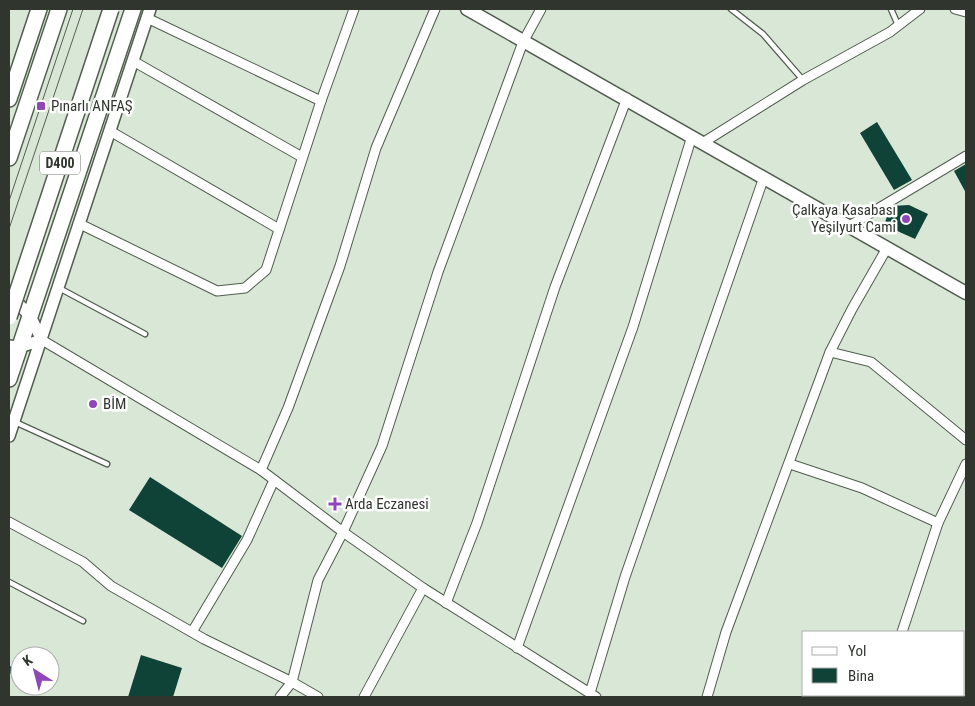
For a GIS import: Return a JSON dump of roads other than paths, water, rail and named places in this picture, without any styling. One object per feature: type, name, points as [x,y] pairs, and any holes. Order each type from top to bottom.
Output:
[{"type":"highway","points":[[9,99],[39,9]]},
{"type":"highway","points":[[9,158],[59,9]]},
{"type":"highway","name":"D400","points":[[9,317],[111,9]]},
{"type":"highway","points":[[9,379],[14,346],[30,316],[133,9]]},
{"type":"main road","points":[[467,9],[523,42],[627,98],[966,293]]},
{"type":"street","points":[[80,224],[217,292],[245,288],[266,270],[321,101],[354,9]]},
{"type":"street","points":[[261,470],[288,408],[340,266],[376,148],[435,9]]},
{"type":"street","points":[[280,697],[292,682],[318,580],[343,532],[382,446],[438,272],[523,42],[541,9]]},
{"type":"street","points":[[704,142],[803,80],[898,25],[920,9]]},
{"type":"street","points":[[955,9],[966,12]]},
{"type":"street","points":[[9,436],[148,14],[321,101]]},
{"type":"street","points":[[133,61],[302,158]]},
{"type":"street","points":[[446,603],[477,523],[555,287],[627,98]]},
{"type":"street","points":[[110,131],[279,229]]},
{"type":"street","points":[[517,648],[633,327],[692,136]]},
{"type":"street","points":[[849,226],[966,156]]},
{"type":"street","points":[[9,294],[30,316],[42,340],[261,470],[343,532],[423,588],[593,695],[625,577],[764,177]]},
{"type":"street","points":[[707,697],[726,632],[830,352],[886,248]]},
{"type":"street","points":[[14,346],[42,340]]},
{"type":"street","points":[[830,352],[871,362],[966,440]]},
{"type":"street","points":[[790,464],[862,488],[938,523]]},
{"type":"street","points":[[902,631],[938,523],[966,464]]},
{"type":"street","points":[[192,632],[248,540],[274,480]]},
{"type":"street","points":[[9,522],[82,562],[111,586],[192,632],[318,697]]},
{"type":"street","points":[[364,697],[423,588]]},
{"type":"lane","points":[[731,9],[763,34],[803,80]]},
{"type":"lane","points":[[891,9],[898,25]]},
{"type":"lane","points":[[59,288],[145,334]]},
{"type":"lane","points":[[14,422],[107,464]]},
{"type":"lane","points":[[9,582],[83,621]]},
{"type":"tram line","points":[[9,201],[73,9]]},
{"type":"tram line","points":[[9,229],[83,9]]},
{"type":"place","name":"Pınarlı ANFAŞ","points":[[41,106]]},
{"type":"place","name":"Çalkaya Kasabası Yeşilyurt Cami","points":[[906,219]]},
{"type":"place","name":"BİM","points":[[93,404]]},
{"type":"place","name":"Arda Eczanesi","points":[[335,504]]}]
